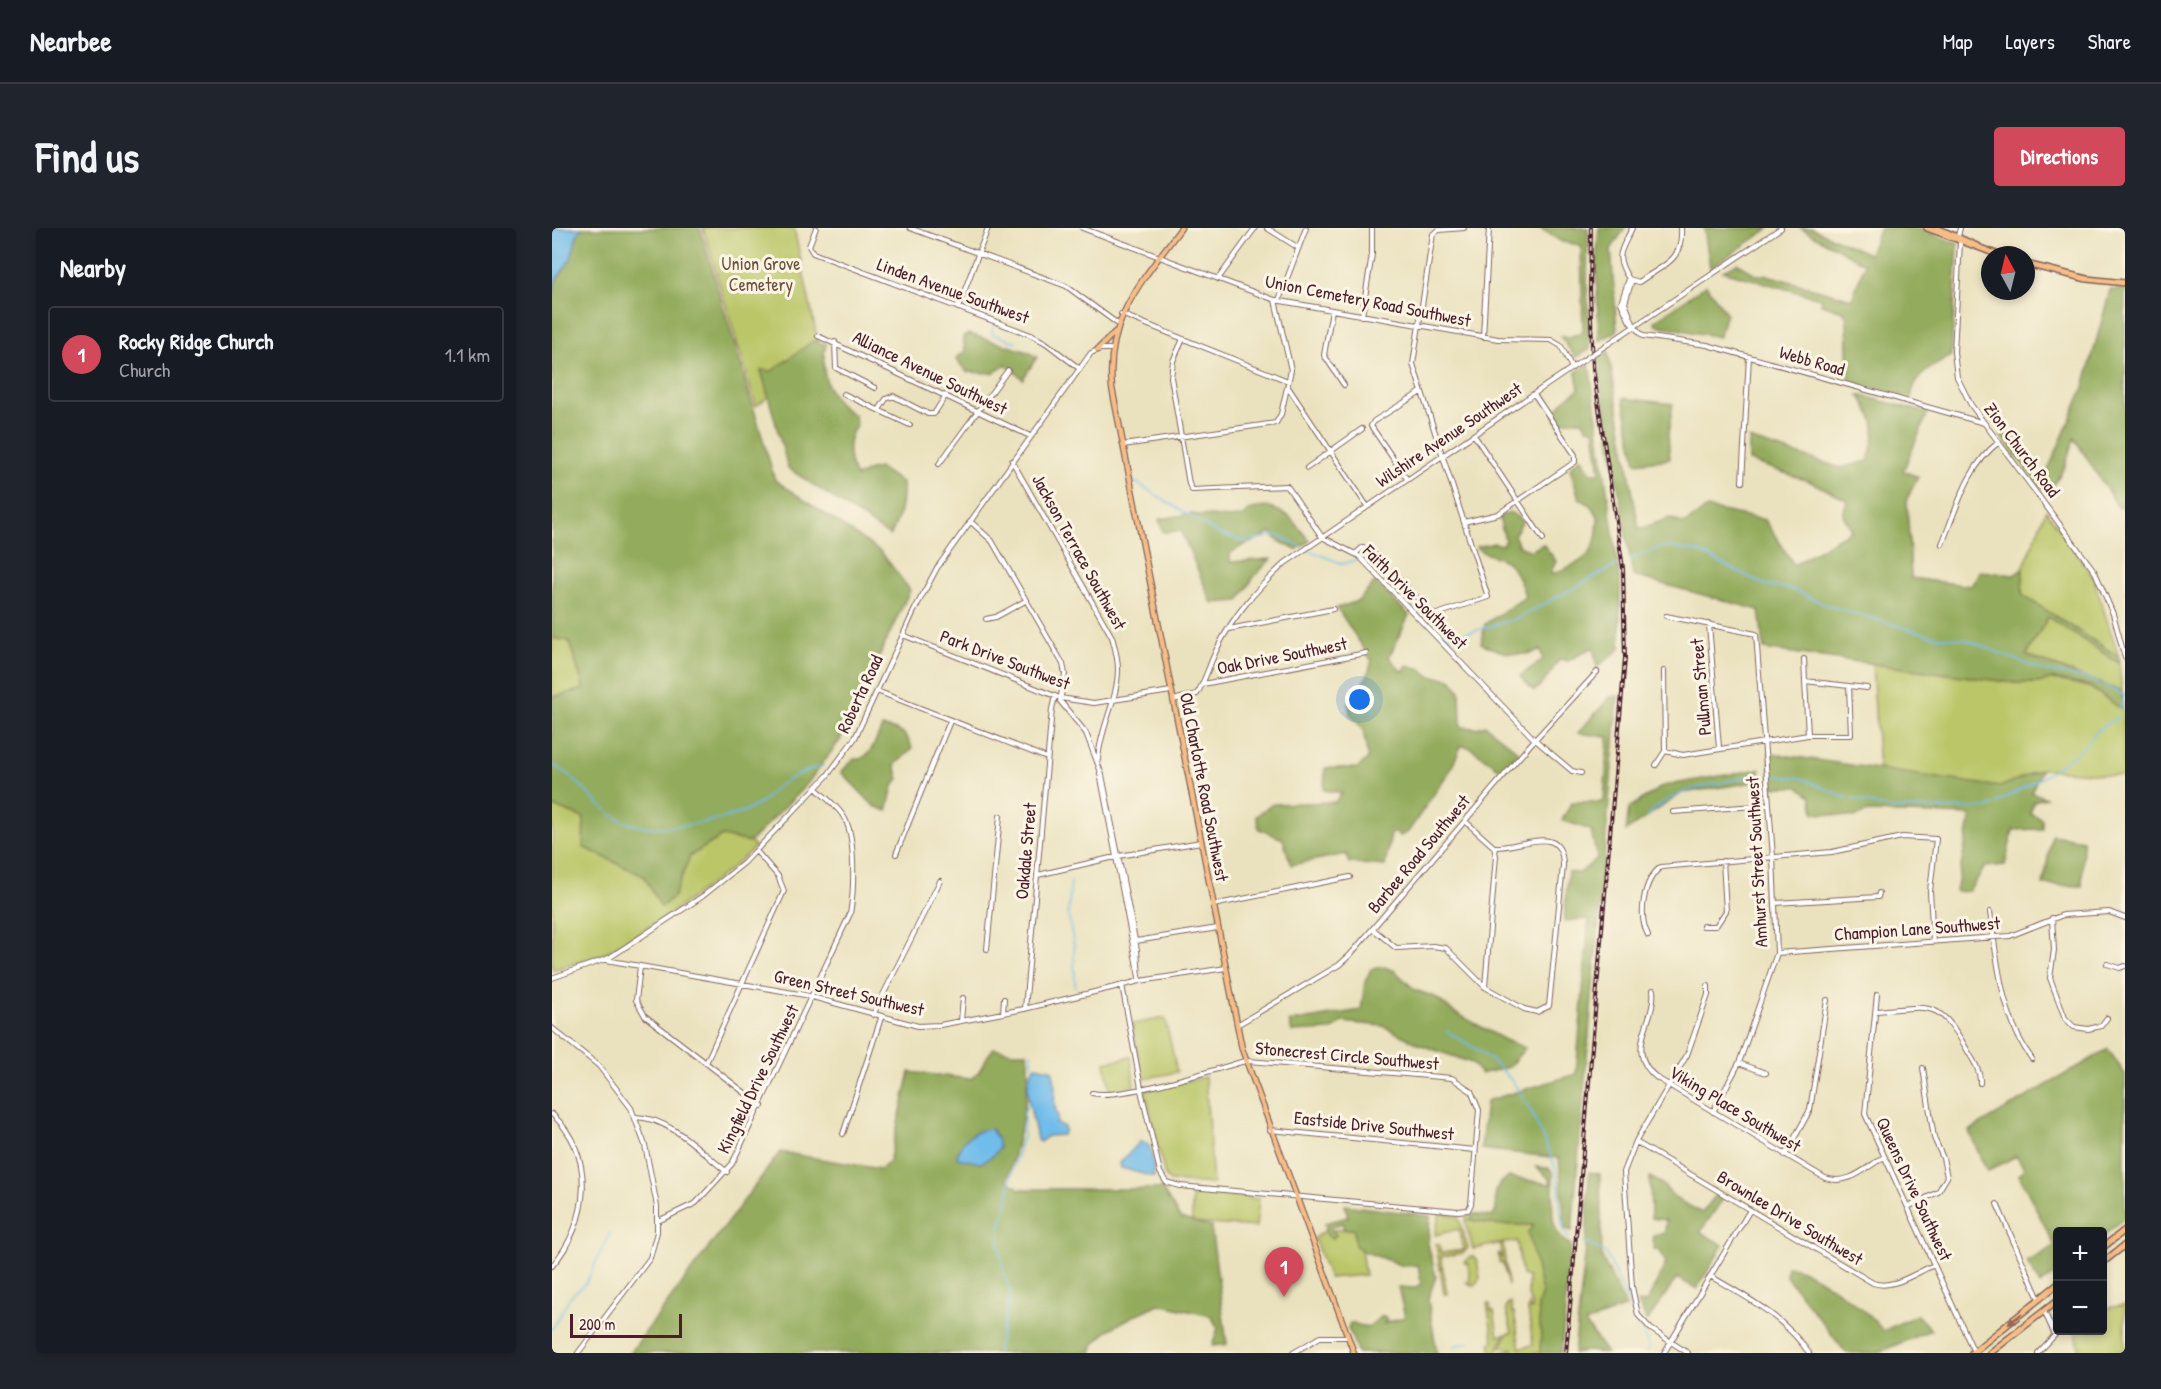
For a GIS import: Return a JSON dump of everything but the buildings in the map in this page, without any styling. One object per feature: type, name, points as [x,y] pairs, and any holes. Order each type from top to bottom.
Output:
[{"type":"highway","points":[[1927,228],[1959,239]]},
{"type":"highway","points":[[1937,228],[1981,248]]},
{"type":"highway","points":[[2035,266],[2087,279],[2125,283]]},
{"type":"highway","points":[[2107,1245],[2125,1231]]},
{"type":"highway","points":[[2107,1260],[2125,1245]]},
{"type":"highway","points":[[1974,1352],[2053,1288]]},
{"type":"highway","points":[[1990,1353],[2053,1304]]},
{"type":"main road","name":"Old Charlotte Road Southwest","points":[[1181,228],[1121,314],[1112,349],[1111,375],[1245,1061],[1354,1353]]},
{"type":"main road","points":[[1097,350],[1118,327]]},
{"type":"street","name":"Linden Avenue Southwest","points":[[816,228],[810,241],[810,250],[1038,338],[1080,369]]},
{"type":"street","points":[[910,228],[1066,286],[1118,327]]},
{"type":"street","points":[[958,308],[988,228]]},
{"type":"street","name":"Union Cemetery Road Southwest","points":[[1082,228],[1277,300],[1483,337],[1517,341],[1551,340],[1561,346],[1572,368]]},
{"type":"street","points":[[1218,279],[1255,228]]},
{"type":"street","points":[[1267,228],[1297,247]]},
{"type":"street","points":[[1123,445],[1274,425],[1281,414],[1288,384],[1290,359],[1277,300],[1306,228]]},
{"type":"street","points":[[1362,316],[1372,254],[1372,228]]},
{"type":"street","points":[[1359,557],[1362,548],[1369,549],[1434,615],[1488,597],[1412,358],[1433,234],[1439,230],[1464,228]]},
{"type":"street","points":[[1483,337],[1488,228]]},
{"type":"street","points":[[1632,228],[1621,247],[1620,265],[1631,279],[1639,282],[1677,256],[1681,245],[1681,228]]},
{"type":"street","name":"Wilshire Avenue Southwest","points":[[1203,684],[1228,629],[1267,579],[1367,506],[1781,228]]},
{"type":"street","name":"Zion Church Road","points":[[1960,228],[1956,288],[1955,367],[1964,394],[2095,572],[2113,614],[2125,658]]},
{"type":"street","points":[[1631,279],[1621,303],[1634,327]]},
{"type":"street","points":[[1332,310],[1324,355],[1344,385]]},
{"type":"street","points":[[1121,314],[1288,384],[1367,506]]},
{"type":"street","name":"Webb Road","points":[[1634,327],[1646,337],[1707,345],[1985,423]]},
{"type":"street","name":"Alliance Avenue Southwest","points":[[818,336],[835,342],[1030,436]]},
{"type":"street","name":"Faith Drive Southwest","points":[[1183,339],[1173,361],[1171,373],[1180,438],[1192,490],[1273,487],[1284,484],[1322,537],[1359,557],[1535,740],[1572,771],[1581,773]]},
{"type":"street","points":[[835,342],[836,368],[875,388]]},
{"type":"street","points":[[1097,350],[1112,349]]},
{"type":"street","name":"Roberta Road","points":[[552,978],[606,960],[703,896],[756,851],[816,788],[851,745],[937,568],[1030,436],[1097,350]]},
{"type":"street","points":[[1742,482],[1749,357]]},
{"type":"street","points":[[939,464],[1008,370]]},
{"type":"street","points":[[1407,479],[1371,426],[1374,421],[1421,392]]},
{"type":"street","points":[[844,394],[910,426]]},
{"type":"street","points":[[1464,522],[1493,517],[1572,465],[1576,458],[1534,394]]},
{"type":"street","points":[[879,410],[886,399],[892,396],[928,414],[934,414],[946,395]]},
{"type":"street","points":[[1307,468],[1362,429]]},
{"type":"street","points":[[1474,435],[1543,539]]},
{"type":"street","points":[[1942,544],[1972,471],[1983,455],[1999,442]]},
{"type":"street","name":"Jackson Terrace Southwest","points":[[1012,461],[1113,637],[1118,669],[1112,702],[1102,730],[1098,764]]},
{"type":"street","name":"Oakdale Street","points":[[970,521],[992,541],[1064,664],[1047,758],[1025,1009]]},
{"type":"street","points":[[986,618],[996,616],[1027,600]]},
{"type":"street","points":[[1228,629],[1333,609]]},
{"type":"street","points":[[1666,616],[1709,624]]},
{"type":"street","name":"Amhurst Street Southwest","points":[[1709,624],[1756,634],[1773,857],[1777,953],[1739,1063],[1713,1112]]},
{"type":"street","name":"Pullman Street","points":[[1709,624],[1719,748]]},
{"type":"street","name":"Park Drive Southwest","points":[[903,635],[1058,697],[1088,703],[1112,702],[1171,690]]},
{"type":"street","name":"Oak Drive Southwest","points":[[1203,684],[1366,653]]},
{"type":"street","points":[[1804,659],[1808,735]]},
{"type":"street","name":"Barbee Road Southwest","points":[[1237,1025],[1339,965],[1373,929],[1535,740],[1598,672]]},
{"type":"street","points":[[1656,765],[1665,751],[1664,672]]},
{"type":"street","points":[[1805,681],[1867,688]]},
{"type":"street","points":[[1173,700],[1197,694],[1203,684]]},
{"type":"street","points":[[1665,751],[1683,755],[1808,735],[1851,735],[1849,686]]},
{"type":"street","points":[[877,691],[1047,758]]},
{"type":"street","name":"Jackson Terrace Southwest","points":[[1058,697],[1086,732],[1098,764],[1140,980]]},
{"type":"street","points":[[896,854],[950,721]]},
{"type":"street","name":"Kingfield Drive Southwest","points":[[658,1221],[696,1203],[727,1172],[762,1106],[850,914],[853,892],[847,823],[840,812],[816,788]]},
{"type":"street","points":[[1673,812],[1769,805]]},
{"type":"street","points":[[987,949],[1000,816]]},
{"type":"street","points":[[1465,821],[1494,847],[1496,856],[1485,987]]},
{"type":"street","points":[[1648,935],[1644,923],[1646,885],[1654,872],[1668,865],[1832,852],[1902,837],[1936,839],[1930,891],[1933,942]]},
{"type":"street","points":[[1373,929],[1396,948],[1433,946],[1446,948],[1485,987],[1534,1012],[1542,1012],[1549,1006],[1563,866],[1561,851],[1548,840],[1541,839],[1512,847],[1494,847]]},
{"type":"street","points":[[1038,875],[1117,856],[1201,842]]},
{"type":"street","points":[[706,1063],[784,891],[778,876],[756,851]]},
{"type":"street","points":[[1703,926],[1716,926],[1726,911],[1723,861]]},
{"type":"street","points":[[1213,905],[1350,877]]},
{"type":"street","points":[[873,1015],[940,881]]},
{"type":"street","points":[[1775,903],[1878,897],[1880,892]]},
{"type":"street","points":[[1990,912],[2004,993],[2025,1049],[2032,1059]]},
{"type":"street","name":"Champion Lane Southwest","points":[[1777,953],[2010,936],[2063,915],[2109,912],[2125,918]]},
{"type":"street","points":[[2052,918],[2054,950],[2050,978],[2065,1018],[2074,1027],[2088,1029],[2101,1026],[2107,1018]]},
{"type":"street","points":[[1133,942],[1218,928]]},
{"type":"street","name":"Green Street Southwest","points":[[606,960],[812,997],[881,1018],[918,1026],[961,1021],[1025,1009],[1140,980],[1226,968]]},
{"type":"street","points":[[2107,964],[2120,968],[2125,966]]},
{"type":"street","points":[[640,967],[635,991],[640,1010],[762,1106]]},
{"type":"street","points":[[1122,985],[1141,1088],[1160,1172],[1166,1182],[1180,1186],[1295,1198]]},
{"type":"street","points":[[1688,1353],[1644,1324],[1638,1315],[1633,1300],[1624,1172],[1636,1141],[1693,1042],[1708,995],[1708,986]]},
{"type":"street","name":"Viking Place Southwest","points":[[1653,990],[1654,1000],[1643,1032],[1641,1050],[1650,1071],[1669,1086],[1817,1174],[1835,1180],[1851,1178],[1884,1157]]},
{"type":"street","name":"Queens Drive Southwest","points":[[1877,994],[1864,1105],[1866,1118],[1974,1352]]},
{"type":"street","points":[[961,1021],[963,998]]},
{"type":"street","points":[[1003,1013],[1004,999]]},
{"type":"street","points":[[1785,1155],[1810,1110],[1827,1000]]},
{"type":"street","points":[[1876,1011],[1928,1008],[1944,1014],[1954,1025],[1979,1071],[1980,1083]]},
{"type":"street","points":[[843,1134],[881,1018]]},
{"type":"street","points":[[552,1028],[609,1077],[635,1117],[650,1165],[658,1221],[650,1258],[578,1353]]},
{"type":"street","name":"Stonecrest Circle Southwest","points":[[1092,1093],[1110,1095],[1245,1061],[1302,1064],[1460,1081],[1472,1091],[1477,1102],[1471,1204],[1468,1210],[1295,1198]]},
{"type":"street","points":[[1739,1063],[1766,1073]]},
{"type":"street","points":[[1908,1207],[1938,1192],[1947,1177],[1945,1164],[1934,1138],[1923,1068]]},
{"type":"street","points":[[552,1114],[573,1142],[583,1186],[578,1225],[568,1245],[552,1266]]},
{"type":"street","points":[[635,1117],[665,1125],[727,1172]]},
{"type":"street","name":"Eastside Drive Southwest","points":[[1270,1130],[1475,1150]]},
{"type":"street","name":"Brownlee Drive Southwest","points":[[1636,1141],[1878,1285],[1893,1284],[1934,1265]]},
{"type":"street","points":[[1997,1204],[2039,1299]]},
{"type":"street","points":[[1664,1353],[1750,1210]]},
{"type":"street","points":[[1710,1276],[1771,1313],[1787,1327],[1809,1353]]},
{"type":"street","points":[[2038,1353],[2055,1335],[2044,1311]]},
{"type":"street","points":[[1293,1353],[1320,1337],[1347,1337]]},
{"type":"green space","points":[[582,228],[700,228],[775,480],[881,552],[910,590],[840,740],[807,784],[750,842],[722,836],[690,856],[674,896],[661,907],[644,876],[583,847],[584,818],[552,806],[552,697],[584,689],[569,641],[552,638],[552,300],[556,280],[571,259],[577,235]]},
{"type":"green space","name":"Union Grove Cemetery","points":[[703,228],[794,228],[821,357],[756,406]]},
{"type":"green space","points":[[1540,228],[1588,228],[1587,283],[1590,349],[1576,358],[1560,336],[1569,337],[1583,332],[1581,245],[1562,242]]},
{"type":"green space","points":[[1599,228],[1625,228],[1611,249],[1617,331],[1599,341],[1596,264]]},
{"type":"green space","points":[[1704,228],[1770,228],[1710,268]]},
{"type":"green space","points":[[1800,228],[1811,228],[1869,254],[1880,228],[1919,228],[1958,244],[1951,356],[1920,377],[1911,398],[1849,381],[1847,318],[1843,311],[1821,304],[1822,299],[1723,271],[1737,263],[1757,275],[1767,275],[1852,299],[1865,264]]},
{"type":"green space","points":[[1706,285],[1726,313],[1719,337],[1656,325],[1655,321]]},
{"type":"green space","points":[[2125,289],[2125,508],[2118,507],[2074,438],[2065,466],[2050,491],[2043,490],[2001,436],[2007,430],[2045,477],[2084,387],[2110,290]]},
{"type":"green space","points":[[969,334],[1028,352],[1037,357],[1023,379],[1006,365],[993,373],[967,372],[956,359],[965,351],[963,337]]},
{"type":"green space","points":[[813,341],[826,344],[824,365],[828,385],[838,403],[855,415],[856,426],[850,438],[849,451],[856,477],[880,468],[902,483],[900,510],[890,536],[788,468],[761,370],[772,371]]},
{"type":"green space","points":[[1608,351],[1639,529],[1670,518],[1684,524],[1707,508],[1765,520],[1794,565],[1852,530],[1843,515],[1847,500],[1811,482],[1749,461],[1749,439],[1841,468],[1868,461],[1871,450],[1874,433],[1873,420],[1859,395],[1928,413],[1903,471],[1918,477],[1907,499],[1911,578],[1971,586],[1980,571],[2014,575],[2023,569],[2022,595],[2119,657],[2119,663],[2048,617],[2026,655],[2122,692],[2123,710],[2089,686],[2053,679],[2038,683],[2015,683],[1764,649],[1759,610],[1633,576],[1597,360]]},
{"type":"green space","points":[[1589,363],[1620,582],[1620,649],[1597,667],[1593,647],[1568,661],[1560,659],[1534,691],[1520,676],[1543,659],[1540,650],[1533,653],[1510,654],[1481,643],[1485,624],[1525,597],[1519,578],[1507,562],[1483,553],[1476,547],[1494,543],[1502,545],[1505,540],[1499,517],[1510,512],[1523,521],[1514,535],[1519,546],[1531,551],[1543,544],[1556,561],[1551,572],[1553,574],[1582,560],[1593,548],[1598,516],[1590,505],[1579,498],[1570,468],[1581,457],[1591,473],[1600,473],[1594,429],[1587,428],[1583,421],[1557,421],[1554,415],[1563,401],[1579,389],[1576,372]]},
{"type":"green space","points":[[1623,398],[1673,404],[1668,434],[1670,459],[1636,463]]},
{"type":"green space","points":[[1270,507],[1289,516],[1310,541],[1296,550],[1277,540],[1271,532],[1234,550],[1230,554],[1230,562],[1271,559],[1253,578],[1239,601],[1212,603],[1181,531],[1163,532],[1159,519],[1191,514],[1230,518],[1243,516],[1255,508]]},
{"type":"green space","points":[[2046,510],[2093,577],[2119,657],[2022,595],[2023,569]]},
{"type":"green space","points":[[1375,582],[1409,615],[1389,657],[1402,672],[1408,665],[1421,669],[1430,676],[1451,679],[1460,691],[1461,727],[1476,728],[1485,725],[1519,752],[1503,771],[1469,747],[1461,746],[1451,769],[1408,832],[1400,836],[1395,832],[1391,834],[1385,866],[1349,863],[1346,854],[1291,865],[1283,839],[1259,829],[1256,816],[1272,804],[1335,802],[1342,793],[1324,790],[1325,768],[1358,768],[1368,758],[1363,729],[1350,714],[1348,703],[1367,677],[1372,661],[1337,608],[1358,601]]},
{"type":"green space","points":[[2048,617],[2119,663],[2122,692],[2026,655]]},
{"type":"green space","points":[[552,638],[569,641],[584,689],[552,697]]},
{"type":"green space","points":[[1872,664],[2015,683],[2038,683],[2053,679],[2089,687],[2123,710],[2123,776],[2042,769],[2000,787],[1879,771]]},
{"type":"green space","points":[[1618,696],[1572,1231],[1565,1229],[1559,1158],[1481,1149],[1486,1101],[1576,1074],[1589,919],[1564,921],[1568,872],[1580,873],[1597,858],[1591,830],[1562,820],[1572,802],[1604,802],[1608,737],[1578,733],[1610,697]]},
{"type":"green space","points":[[882,727],[902,733],[908,739],[912,749],[895,765],[899,779],[893,786],[887,811],[874,806],[841,772],[854,759],[860,759],[868,753]]},
{"type":"green space","points":[[1769,753],[2000,787],[2042,769],[2031,792],[2046,798],[2034,801],[2030,813],[2042,819],[2042,829],[2013,830],[2005,865],[1985,867],[1969,891],[1956,892],[1971,815],[1868,812],[1854,817],[1814,813],[1811,796],[1798,787],[1772,787]]},
{"type":"green space","points":[[1760,769],[1761,781],[1682,793],[1626,831],[1629,808],[1663,786]]},
{"type":"green space","points":[[552,806],[584,818],[583,847],[644,876],[674,896],[690,856],[722,836],[750,842],[755,847],[727,872],[667,916],[602,955],[552,970]]},
{"type":"green space","points":[[2052,835],[2083,840],[2082,886],[2043,885]]},
{"type":"green space","points":[[1384,967],[1395,971],[1415,990],[1435,997],[1454,1012],[1505,1040],[1525,1048],[1509,1067],[1481,1074],[1472,1063],[1421,1045],[1383,1026],[1342,1022],[1332,1030],[1292,1032],[1289,1022],[1361,1010],[1365,982],[1371,969]]},
{"type":"green space","points":[[1165,1018],[1177,1072],[1142,1079],[1132,1024]]},
{"type":"green space","points":[[994,1048],[1012,1052],[1027,1052],[1026,1099],[1007,1180],[1020,1189],[1162,1189],[1180,1218],[1211,1227],[1227,1344],[1212,1346],[1218,1328],[1211,1316],[1159,1304],[1109,1330],[1100,1337],[1091,1353],[630,1353],[780,1152],[880,1169],[889,1162],[910,1072],[971,1079],[978,1073]]},
{"type":"green space","points":[[2108,1049],[2125,1074],[2125,1218],[2107,1233],[2107,1227],[2053,1227],[2053,1242],[2019,1175],[2024,1168],[2016,1156],[1987,1172],[1969,1131]]},
{"type":"green space","points":[[1131,1057],[1134,1086],[1110,1091],[1105,1062]]},
{"type":"green space","points":[[1205,1077],[1213,1184],[1170,1181],[1165,1176],[1145,1090]]},
{"type":"green space","points":[[1536,1167],[1549,1168],[1553,1173],[1554,1223],[1557,1232],[1571,1245],[1561,1353],[1540,1353],[1541,1333],[1538,1306],[1542,1292],[1528,1232],[1534,1225],[1496,1225],[1470,1220],[1474,1214],[1492,1217],[1496,1211],[1495,1196],[1498,1187],[1509,1177],[1550,1184],[1550,1179]]},
{"type":"green space","points":[[1589,1172],[1600,1174],[1602,1257],[1626,1307],[1585,1323],[1607,1353],[1586,1351],[1574,1353],[1586,1248]]},
{"type":"green space","points":[[1650,1177],[1662,1184],[1676,1199],[1702,1213],[1716,1195],[1723,1199],[1700,1232],[1723,1245],[1697,1289],[1677,1278],[1647,1321],[1638,1303],[1647,1302],[1666,1263],[1661,1252],[1654,1249],[1653,1236],[1665,1233],[1666,1220],[1651,1218]]},
{"type":"green space","points":[[1192,1191],[1259,1199],[1256,1227],[1192,1223]]},
{"type":"green space","points":[[1345,1205],[1430,1216],[1428,1244],[1436,1277],[1428,1299],[1437,1353],[1358,1353],[1348,1328],[1350,1323],[1367,1327],[1383,1316],[1387,1320],[1383,1324],[1405,1317],[1398,1287],[1415,1288],[1421,1283],[1418,1265],[1403,1266],[1363,1251],[1355,1245],[1354,1229],[1343,1229],[1343,1223],[1330,1227],[1336,1235],[1332,1239],[1327,1235],[1325,1223],[1348,1217]]},
{"type":"green space","points":[[1471,1212],[1474,1214],[1471,1219],[1534,1225],[1542,1292],[1538,1306],[1541,1333],[1540,1353],[1499,1353],[1514,1349],[1501,1347],[1507,1334],[1512,1332],[1506,1309],[1508,1303],[1511,1303],[1512,1312],[1514,1312],[1520,1348],[1533,1345],[1529,1305],[1531,1310],[1533,1308],[1528,1295],[1528,1277],[1522,1275],[1517,1241],[1503,1243],[1508,1286],[1503,1263],[1499,1263],[1498,1253],[1502,1259],[1500,1245],[1502,1243],[1473,1249],[1465,1221]]},
{"type":"green space","points":[[1440,1213],[1458,1216],[1468,1248],[1463,1253],[1441,1257],[1447,1294],[1444,1294],[1436,1244],[1439,1244],[1441,1253],[1464,1250],[1459,1229],[1435,1235]]},
{"type":"green space","points":[[1354,1229],[1355,1245],[1361,1250],[1365,1275],[1329,1278],[1314,1238],[1326,1230],[1327,1235],[1336,1235],[1332,1230]]},
{"type":"green space","points":[[2053,1247],[2053,1275],[2040,1285],[2027,1262]]},
{"type":"green space","points":[[1472,1256],[1477,1260],[1480,1278],[1474,1286],[1467,1282],[1470,1282],[1468,1264],[1464,1262]]},
{"type":"green space","points":[[1787,1266],[1810,1274],[1839,1292],[1865,1312],[1883,1331],[1917,1315],[1931,1330],[1877,1353],[1846,1353],[1786,1276]]},
{"type":"green space","points":[[1487,1304],[1490,1304],[1491,1311],[1494,1311],[1498,1336],[1505,1334],[1496,1353],[1492,1353],[1490,1343],[1494,1342]]},
{"type":"green space","points":[[2125,1305],[2125,1351],[2080,1353],[2077,1335],[2107,1335],[2107,1308]]},
{"type":"water","points":[[552,228],[582,228],[577,235],[571,259],[556,280],[552,300]]},
{"type":"water","points":[[1036,1066],[1052,1070],[1058,1117],[1056,1123],[1065,1130],[1062,1135],[1047,1136],[1040,1142],[1037,1140],[1028,1091],[1028,1081]]},
{"type":"water","points":[[991,1129],[997,1138],[999,1148],[994,1155],[981,1163],[957,1158],[960,1146],[968,1137],[979,1131]]},
{"type":"water","points":[[1140,1142],[1147,1143],[1152,1153],[1154,1177],[1121,1168],[1120,1163]]},
{"type":"waterway","points":[[962,306],[990,317]]},
{"type":"waterway","points":[[993,324],[992,334],[1016,342]]},
{"type":"waterway","points":[[1129,462],[1132,480],[1217,533],[1245,542],[1277,535],[1301,547]]},
{"type":"waterway","points":[[1629,560],[1656,548],[1670,547],[1699,552],[1765,585],[1791,589],[1826,605],[1933,636],[1965,639],[2044,671],[2085,678],[2125,695]]},
{"type":"waterway","points":[[1308,550],[1343,564],[1369,556],[1417,612],[1439,631],[1452,637],[1516,619],[1617,565]]},
{"type":"waterway","points":[[2121,710],[2124,696]]},
{"type":"waterway","points":[[1770,776],[1801,778],[1844,797],[1892,809],[1988,808],[2046,775],[2082,749],[2099,729],[2120,716]]},
{"type":"waterway","points":[[552,765],[572,778],[617,818],[641,826],[657,827],[712,821],[745,811],[760,803],[774,789],[788,780],[823,766]]},
{"type":"waterway","points":[[1647,817],[1663,803],[1681,793],[1747,777],[1763,776]]},
{"type":"waterway","points":[[1071,882],[1068,914],[1074,946],[1075,987]]},
{"type":"waterway","points":[[1446,1031],[1494,1062],[1525,1100],[1554,1164],[1561,1220],[1569,1238]]},
{"type":"waterway","points":[[1031,1053],[1033,1069]]},
{"type":"waterway","points":[[1003,1269],[999,1245],[1000,1228],[1007,1204],[1012,1171],[1023,1137],[1024,1112],[1029,1102]]},
{"type":"waterway","points":[[552,1329],[570,1297],[586,1283],[610,1233]]},
{"type":"waterway","points":[[1583,1242],[1606,1253],[1632,1311]]},
{"type":"waterway","points":[[997,1353],[1011,1293],[1003,1272]]},
{"type":"waterway","points":[[1635,1316],[1649,1346],[1647,1353]]},
{"type":"waterway","points":[[1454,1348],[1456,1345],[1469,1343]]},
{"type":"railway","points":[[1566,1353],[1625,658],[1623,568],[1593,368],[1590,293],[1591,228]]},
{"type":"place","name":"Rocky Ridge Church","points":[[1284,1297]]}]
